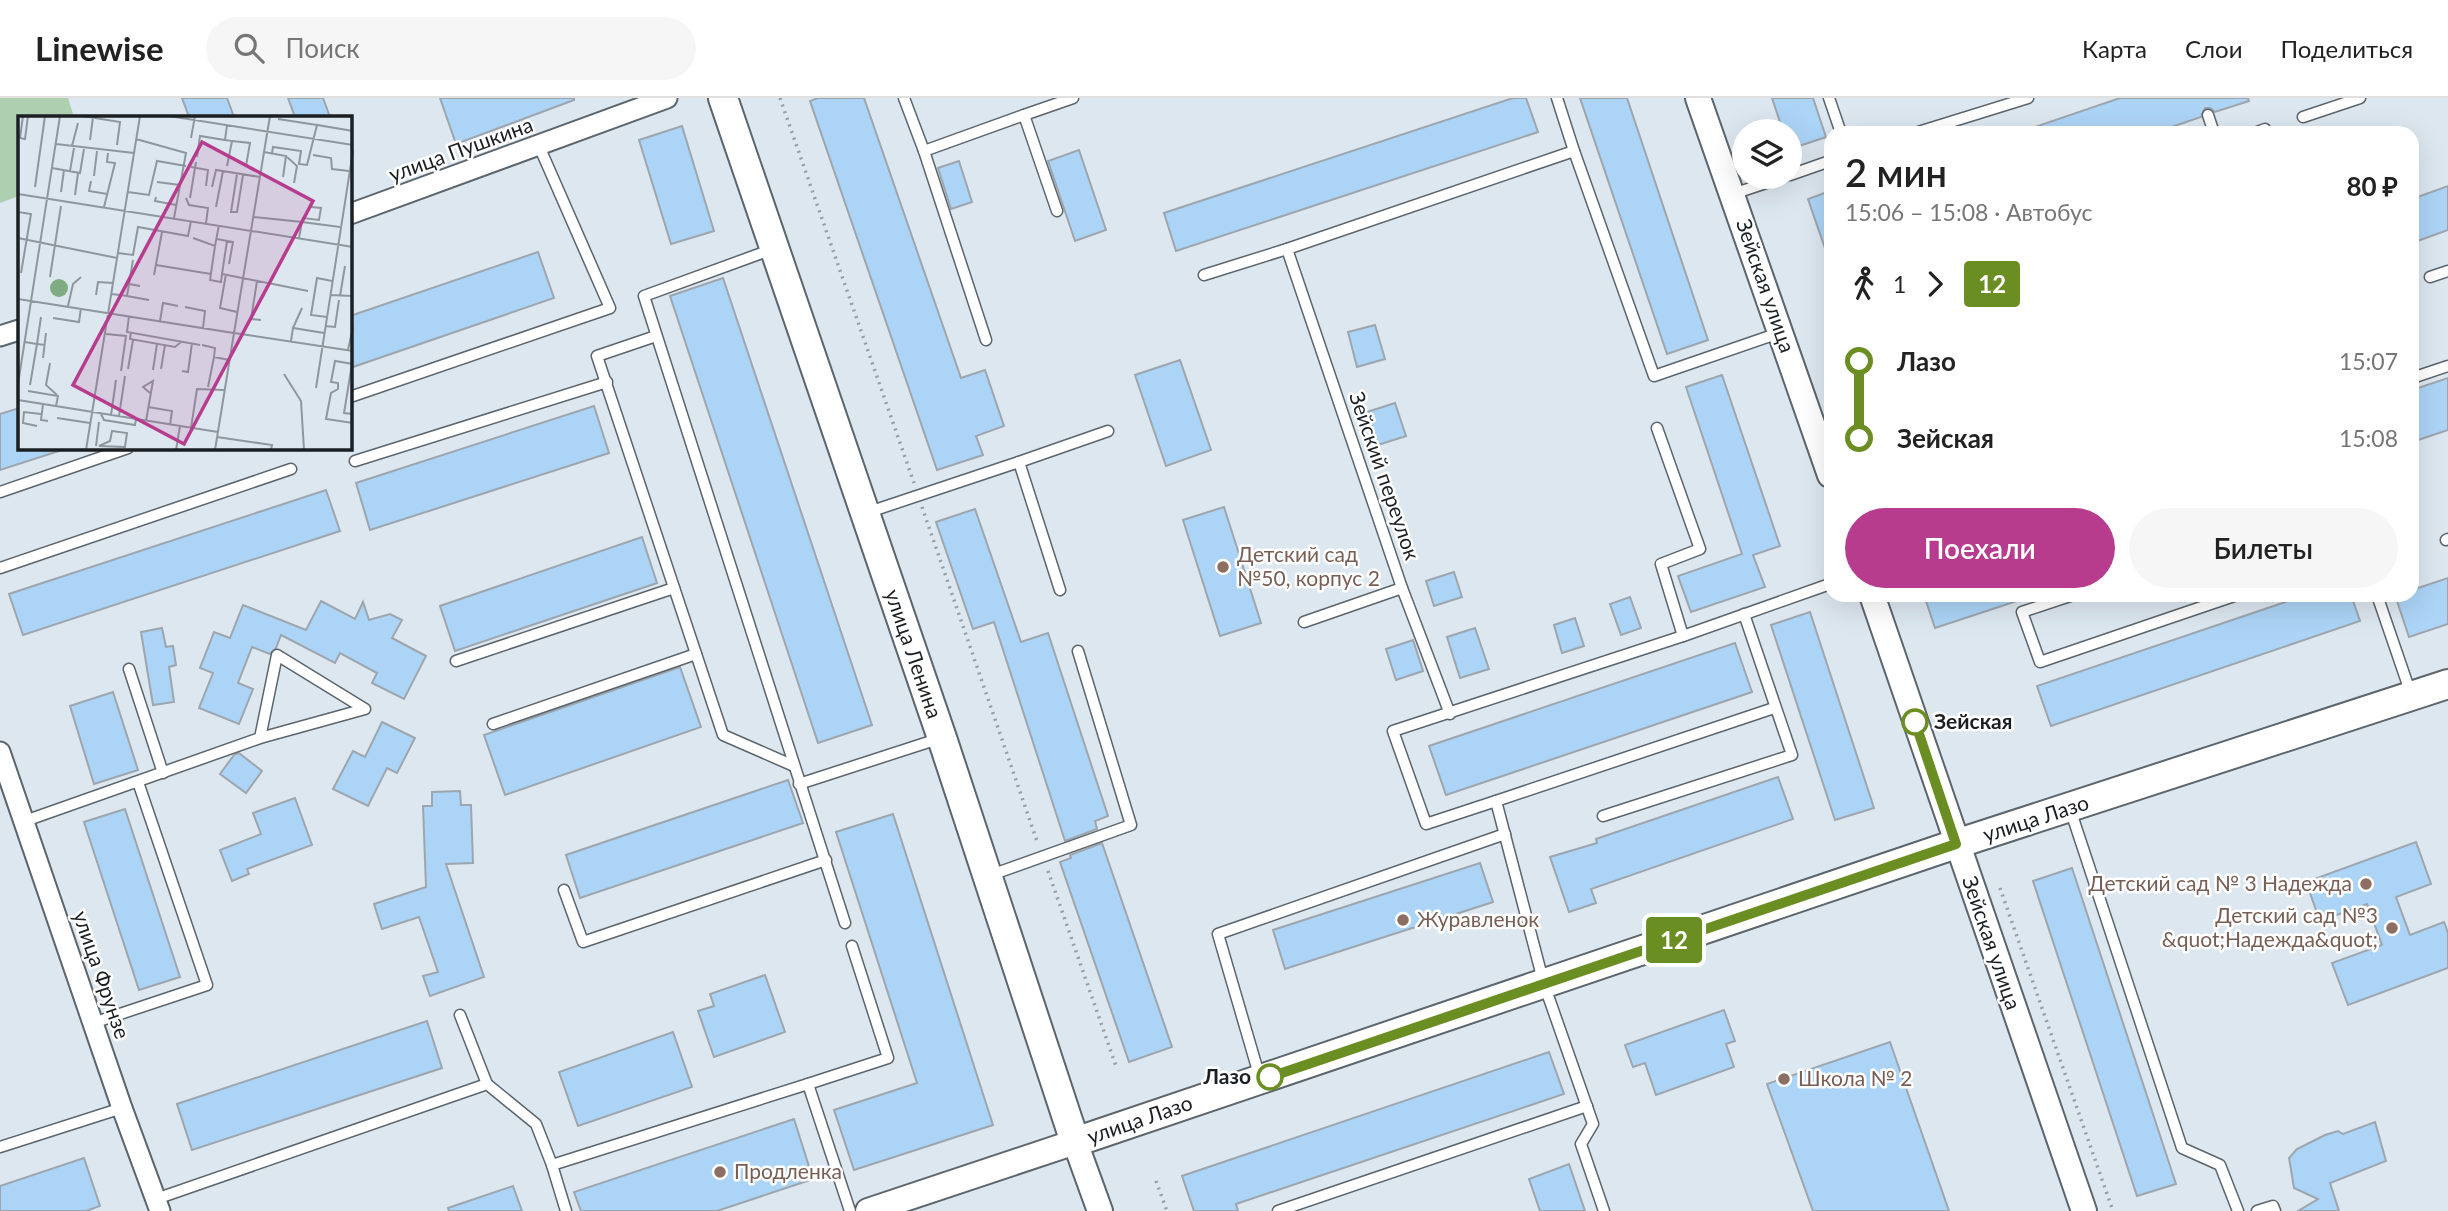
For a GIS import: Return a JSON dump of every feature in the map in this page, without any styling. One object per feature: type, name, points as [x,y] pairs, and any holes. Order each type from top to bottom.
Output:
[{"type":"main road","name":"улица Ленина","points":[[723,98],[942,738],[1075,1142]]},
{"type":"main road","name":"улица Лазо","points":[[1075,1142],[1956,844],[2448,684]]},
{"type":"street","name":"улица Пушкина","points":[[352,213],[667,98]]},
{"type":"street","name":"Зейская улица","points":[[1698,98],[1824,452]]},
{"type":"street","points":[[0,336],[18,330]]},
{"type":"street","name":"Зейская улица","points":[[1874,602],[2084,1211]]},
{"type":"street","name":"улица Фрунзе","points":[[0,752],[158,1205]]},
{"type":"street","name":"улица Лазо","points":[[868,1211],[1075,1142]]},
{"type":"street","name":"улица Ленина","points":[[1075,1142],[1100,1211]]},
{"type":"lane","points":[[905,98],[986,340]]},
{"type":"lane","points":[[924,151],[1073,98]]},
{"type":"lane","points":[[1557,98],[1654,376],[1781,333]]},
{"type":"lane","points":[[1829,98],[1839,126]]},
{"type":"lane","points":[[1936,126],[2014,100],[2028,98]]},
{"type":"lane","points":[[2304,117],[2360,98]]},
{"type":"lane","points":[[2208,114],[2212,126]]},
{"type":"lane","points":[[1024,115],[1057,211]]},
{"type":"lane","points":[[352,396],[610,308],[539,146]]},
{"type":"lane","points":[[1204,275],[1574,151]]},
{"type":"lane","points":[[1802,171],[1824,163]]},
{"type":"lane","points":[[1732,195],[1749,189]]},
{"type":"lane","points":[[774,249],[644,296],[845,923]]},
{"type":"lane","name":"Зейский переулок","points":[[1287,249],[1402,588],[1450,714]]},
{"type":"lane","points":[[2430,277],[2448,271]]},
{"type":"lane","points":[[656,336],[597,356],[723,735],[794,766]]},
{"type":"lane","points":[[2419,376],[2448,366]]},
{"type":"lane","points":[[355,461],[607,382]]},
{"type":"lane","points":[[1657,428],[1700,549],[1661,564],[1683,636]]},
{"type":"lane","points":[[865,514],[1108,431]]},
{"type":"lane","points":[[0,492],[122,450]]},
{"type":"lane","points":[[1019,462],[1060,590]]},
{"type":"lane","points":[[0,568],[292,468]]},
{"type":"lane","points":[[1774,708],[1426,824],[1393,731],[1683,636],[1824,586]]},
{"type":"lane","points":[[456,662],[674,588]]},
{"type":"lane","points":[[1304,622],[1402,588]]},
{"type":"lane","points":[[2052,602],[2022,612],[2040,662],[2217,602]]},
{"type":"lane","points":[[2379,602],[2412,696]]},
{"type":"lane","points":[[1603,816],[1792,755],[1744,614]]},
{"type":"lane","points":[[988,877],[1131,825],[1078,651]]},
{"type":"lane","points":[[494,724],[696,654]]},
{"type":"lane","points":[[25,821],[260,738],[366,709],[277,655],[260,738]]},
{"type":"lane","points":[[129,669],[163,773]]},
{"type":"lane","points":[[800,784],[942,738]]},
{"type":"lane","points":[[93,1023],[207,985],[138,782]]},
{"type":"lane","points":[[1496,800],[1544,984],[1593,1124],[1581,1144],[1604,1211]]},
{"type":"lane","points":[[2070,808],[2182,1148],[2220,1166],[2238,1211]]},
{"type":"lane","points":[[1261,1080],[1218,934],[1505,834]]},
{"type":"lane","points":[[564,890],[583,942],[826,860]]},
{"type":"lane","points":[[552,1165],[888,1058],[852,946]]},
{"type":"lane","points":[[460,1015],[487,1084],[536,1124],[566,1211]]},
{"type":"lane","points":[[158,1205],[487,1084]]},
{"type":"lane","points":[[808,1084],[850,1211]]},
{"type":"lane","points":[[1278,1211],[1587,1106]]},
{"type":"lane","points":[[0,1147],[122,1108]]},
{"type":"lane","points":[[2257,1211],[2273,1206],[2275,1211]]},
{"type":"path","points":[[780,98],[1117,1069]]},
{"type":"path","points":[[2000,887],[2113,1211]]},
{"type":"path","points":[[1156,1181],[1167,1211]]},
{"type":"green space","points":[[0,98],[68,98],[74,116],[18,116],[18,196],[0,203]]},
{"type":"building","points":[[182,98],[227,98],[234,116],[189,116]]},
{"type":"building","points":[[288,98],[323,98],[330,116],[295,116]]},
{"type":"building","points":[[440,98],[574,98],[574,100],[456,144]]},
{"type":"building","points":[[818,98],[864,98],[961,378],[985,370],[1004,426],[976,436],[983,455],[937,470],[810,101]]},
{"type":"building","points":[[1513,98],[1526,98],[1538,132],[1176,251],[1164,213]]},
{"type":"building","points":[[1580,98],[1627,98],[1708,340],[1667,354]]},
{"type":"building","points":[[1772,98],[1813,98],[1824,138],[1802,145],[1802,119],[1779,119]]},
{"type":"building","points":[[2120,98],[2248,98],[2249,101],[2215,112],[2205,108],[2201,117],[2175,126],[2038,126]]},
{"type":"building","points":[[682,126],[714,231],[671,244],[639,140]]},
{"type":"building","points":[[1079,150],[1106,230],[1075,241],[1048,161]]},
{"type":"building","points":[[959,161],[972,202],[951,209],[938,168]]},
{"type":"building","points":[[2448,186],[2448,230],[2419,240],[2419,196]]},
{"type":"building","points":[[1824,193],[1824,245],[1808,199]]},
{"type":"building","points":[[538,252],[554,298],[352,367],[352,315]]},
{"type":"building","points":[[723,278],[872,725],[818,743],[670,296]]},
{"type":"building","points":[[1375,325],[1385,359],[1357,367],[1348,332]]},
{"type":"building","points":[[1180,360],[1211,450],[1166,466],[1135,375]]},
{"type":"building","points":[[1722,375],[1780,546],[1753,555],[1765,587],[1691,612],[1678,576],[1742,554],[1686,387]]},
{"type":"building","points":[[2448,378],[2448,430],[2419,440],[2419,388]]},
{"type":"building","points":[[1395,403],[1406,436],[1378,445],[1367,412]]},
{"type":"building","points":[[594,406],[609,453],[370,530],[356,483]]},
{"type":"building","points":[[18,408],[18,450],[59,451],[0,470],[0,414]]},
{"type":"building","points":[[326,490],[340,531],[23,635],[9,594]]},
{"type":"building","points":[[1224,507],[1261,623],[1220,636],[1183,520]]},
{"type":"building","points":[[975,509],[1021,642],[1048,633],[1108,816],[1095,821],[1097,829],[1065,841],[994,622],[973,629],[936,522]]},
{"type":"building","points":[[642,537],[657,583],[455,651],[440,606]]},
{"type":"building","points":[[1454,572],[1462,597],[1434,606],[1426,581]]},
{"type":"building","points":[[2448,578],[2448,624],[2409,637],[2397,602],[2419,602],[2419,588]]},
{"type":"building","points":[[1630,597],[1641,628],[1621,635],[1610,604]]},
{"type":"building","points":[[321,601],[355,619],[363,602],[369,620],[390,614],[402,620],[392,638],[426,656],[404,699],[372,683],[377,673],[340,653],[335,663],[281,635],[276,648],[270,654],[252,647],[238,683],[253,689],[239,724],[199,708],[213,673],[200,668],[214,632],[230,638],[243,605],[306,630]]},
{"type":"building","points":[[1926,602],[2014,602],[1935,628]]},
{"type":"building","points":[[2285,602],[2353,602],[2360,621],[2051,726],[2037,686]]},
{"type":"building","points":[[1810,612],[1874,808],[1835,820],[1771,625]]},
{"type":"building","points":[[1575,618],[1584,646],[1562,653],[1554,625]]},
{"type":"building","points":[[162,628],[166,647],[173,646],[176,665],[169,667],[174,702],[153,705],[141,632]]},
{"type":"building","points":[[1475,628],[1489,669],[1460,678],[1447,637]]},
{"type":"building","points":[[1413,640],[1423,671],[1396,680],[1386,649]]},
{"type":"building","points":[[1735,643],[1752,692],[1446,795],[1429,746]]},
{"type":"building","points":[[680,667],[701,727],[505,795],[484,735]]},
{"type":"building","points":[[113,692],[138,770],[94,784],[70,706]]},
{"type":"building","points":[[382,722],[415,738],[397,773],[387,768],[368,806],[333,789],[353,751],[365,757]]},
{"type":"building","points":[[239,753],[262,771],[246,793],[220,774],[234,755]]},
{"type":"building","points":[[1778,777],[1793,819],[1591,889],[1596,903],[1569,912],[1550,857],[1597,843],[1596,839]]},
{"type":"building","points":[[788,780],[803,823],[580,898],[566,855]]},
{"type":"building","points":[[460,791],[461,805],[471,805],[473,863],[446,864],[484,977],[430,996],[423,976],[438,972],[419,917],[382,929],[374,904],[426,887],[423,806],[432,806],[432,792]]},
{"type":"building","points":[[295,798],[312,845],[247,869],[249,874],[232,881],[220,850],[261,834],[253,813]]},
{"type":"building","points":[[125,809],[180,977],[139,990],[84,822]]},
{"type":"building","points":[[893,814],[993,1125],[854,1170],[834,1110],[917,1083],[836,832]]},
{"type":"building","name":"Детский сад №3 &quot;Надежда&quot;","points":[[2416,842],[2431,884],[2396,897],[2410,935],[2444,922],[2448,933],[2448,968],[2348,1005],[2332,963],[2382,945],[2367,904],[2320,921],[2306,882]]},
{"type":"building","points":[[1102,843],[1172,1047],[1129,1062],[1060,862],[1071,858],[1070,855]]},
{"type":"building","points":[[1480,863],[1493,902],[1285,969],[1273,930]]},
{"type":"building","points":[[2072,868],[2176,1184],[2137,1196],[2033,881]]},
{"type":"building","points":[[765,975],[785,1032],[714,1057],[698,1011],[714,1006],[710,994]]},
{"type":"building","points":[[1724,1010],[1735,1041],[1726,1044],[1734,1067],[1656,1095],[1645,1063],[1633,1067],[1625,1045]]},
{"type":"building","points":[[427,1021],[442,1068],[192,1150],[177,1104]]},
{"type":"building","points":[[673,1032],[692,1087],[578,1126],[559,1072]]},
{"type":"building","points":[[1890,1042],[1949,1211],[1813,1211],[1767,1084]]},
{"type":"building","points":[[1549,1052],[1564,1094],[1236,1204],[1238,1211],[1194,1211],[1182,1176]]},
{"type":"building","points":[[794,1119],[813,1179],[717,1211],[581,1211],[574,1192]]},
{"type":"building","points":[[2375,1122],[2386,1161],[2330,1183],[2339,1211],[2298,1211],[2318,1199],[2294,1188],[2289,1158],[2297,1149],[2325,1135],[2338,1131],[2343,1134]]},
{"type":"building","points":[[84,1158],[100,1206],[86,1211],[0,1211],[0,1186]]},
{"type":"building","points":[[1569,1164],[1585,1211],[1540,1211],[1529,1179]]},
{"type":"building","points":[[513,1186],[522,1211],[449,1211],[448,1208]]},
{"type":"bus line","name":"12","points":[[1270,1077],[1956,844],[1915,722]]},
{"type":"place","name":"Детский сад №50, корпус 2","points":[[1223,567]]},
{"type":"place","name":"Зейская","points":[[1915,722]]},
{"type":"place","name":"Детский сад № 3 Надежда","points":[[2366,884]]},
{"type":"place","name":"Журавленок","points":[[1403,920]]},
{"type":"place","name":"Детский сад №3 &quot;Надежда&quot;","points":[[2392,928]]},
{"type":"place","name":"Лазо","points":[[1270,1077]]},
{"type":"place","name":"Школа № 2","points":[[1784,1079]]},
{"type":"place","name":"Продленка","points":[[720,1172]]}]
